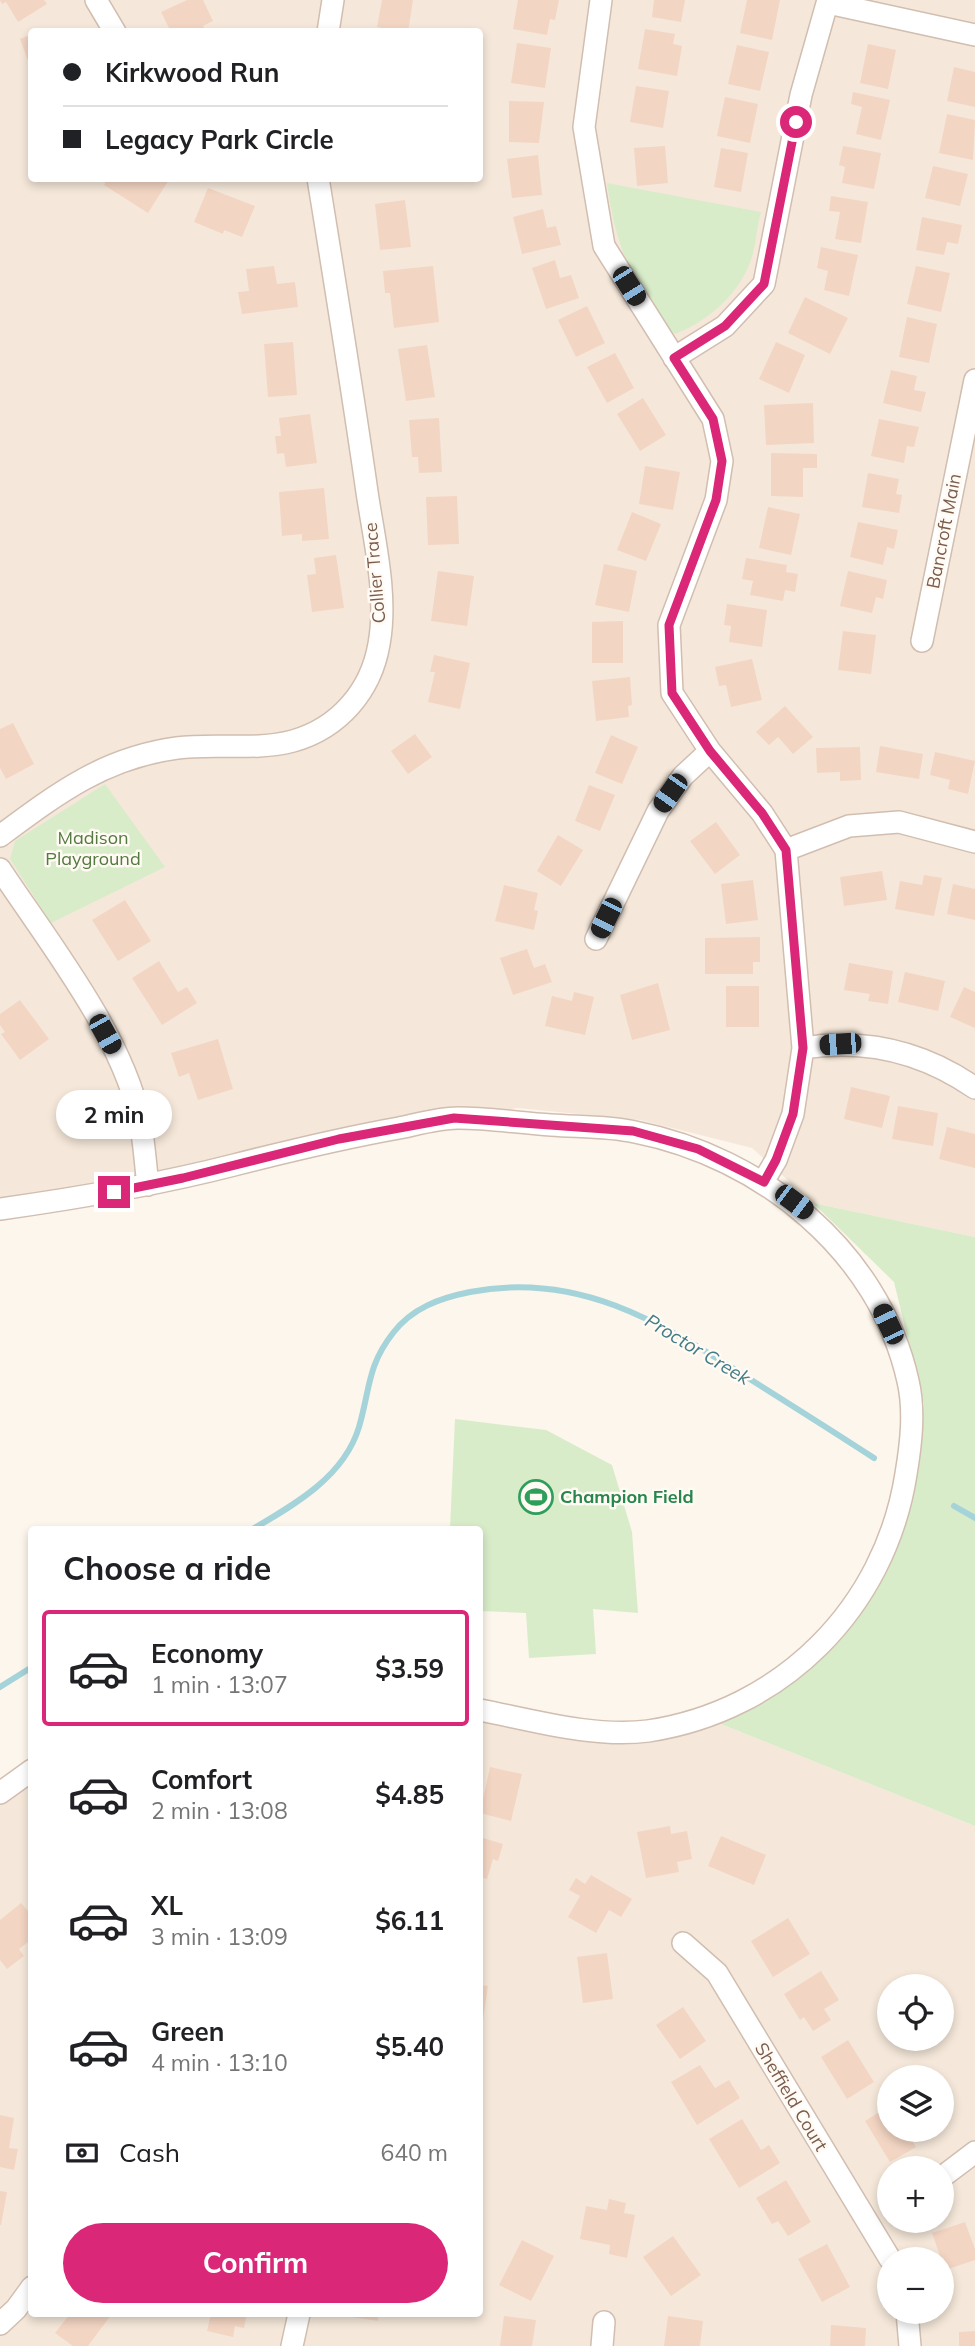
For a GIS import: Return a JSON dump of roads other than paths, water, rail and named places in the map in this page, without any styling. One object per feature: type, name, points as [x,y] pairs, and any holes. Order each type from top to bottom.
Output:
[{"type":"street","points":[[96,0],[113,28]]},
{"type":"street","points":[[329,28],[333,0]]},
{"type":"street","points":[[601,0],[584,127],[604,246],[713,419],[722,461],[716,500],[669,625],[672,693],[710,751],[762,813],[786,850],[803,1048],[793,1114],[776,1160],[764,1182]]},
{"type":"street","points":[[674,358],[725,326],[764,284],[802,95],[828,1],[975,35]]},
{"type":"street","name":"Collier Trace","points":[[0,836],[73,783],[113,763],[178,748],[232,748],[292,741],[325,729],[356,700],[365,684],[380,643],[379,581],[348,356],[319,182]]},
{"type":"street","name":"Bancroft Main","points":[[922,641],[975,380]]},
{"type":"street","points":[[596,939],[658,811],[683,776],[710,751]]},
{"type":"street","points":[[786,850],[849,827],[900,822],[975,842]]},
{"type":"street","points":[[0,869],[78,985],[118,1059],[138,1114],[148,1185]]},
{"type":"street","points":[[803,1048],[840,1044],[911,1055],[949,1070],[975,1088]]},
{"type":"street","points":[[0,1209],[148,1185],[339,1139],[454,1118],[633,1131],[698,1149],[764,1182],[808,1213],[850,1263],[879,1305],[897,1343],[909,1384],[912,1427],[903,1494],[888,1543],[869,1583],[841,1622],[796,1669],[751,1696],[706,1715],[667,1727],[618,1732],[483,1710]]},
{"type":"street","points":[[0,1793],[28,1773]]},
{"type":"street","name":"Sheffield Court","points":[[683,1943],[717,1973],[846,2189],[877,2218]]},
{"type":"street","points":[[954,2168],[975,2152]]},
{"type":"street","points":[[0,2324],[28,2292]]},
{"type":"street","points":[[292,2346],[298,2317]]},
{"type":"street","points":[[603,2346],[604,2322]]},
{"type":"street","points":[[908,2324],[910,2346]]},
{"type":"waterway","name":"Proctor Creek","points":[[258,1526],[316,1488],[342,1461],[359,1427],[378,1356],[401,1324],[427,1305],[448,1297],[509,1287],[581,1295],[648,1320],[713,1356],[874,1458]]},
{"type":"waterway","name":"Proctor Creek","points":[[954,1506],[975,1518]]},
{"type":"waterway","name":"Proctor Creek","points":[[0,1687],[28,1670]]},
{"type":"place","name":"Champion Field","points":[[536,1497]]},
{"type":"park label","name":"Madison Playground","points":[[93,848]]}]
